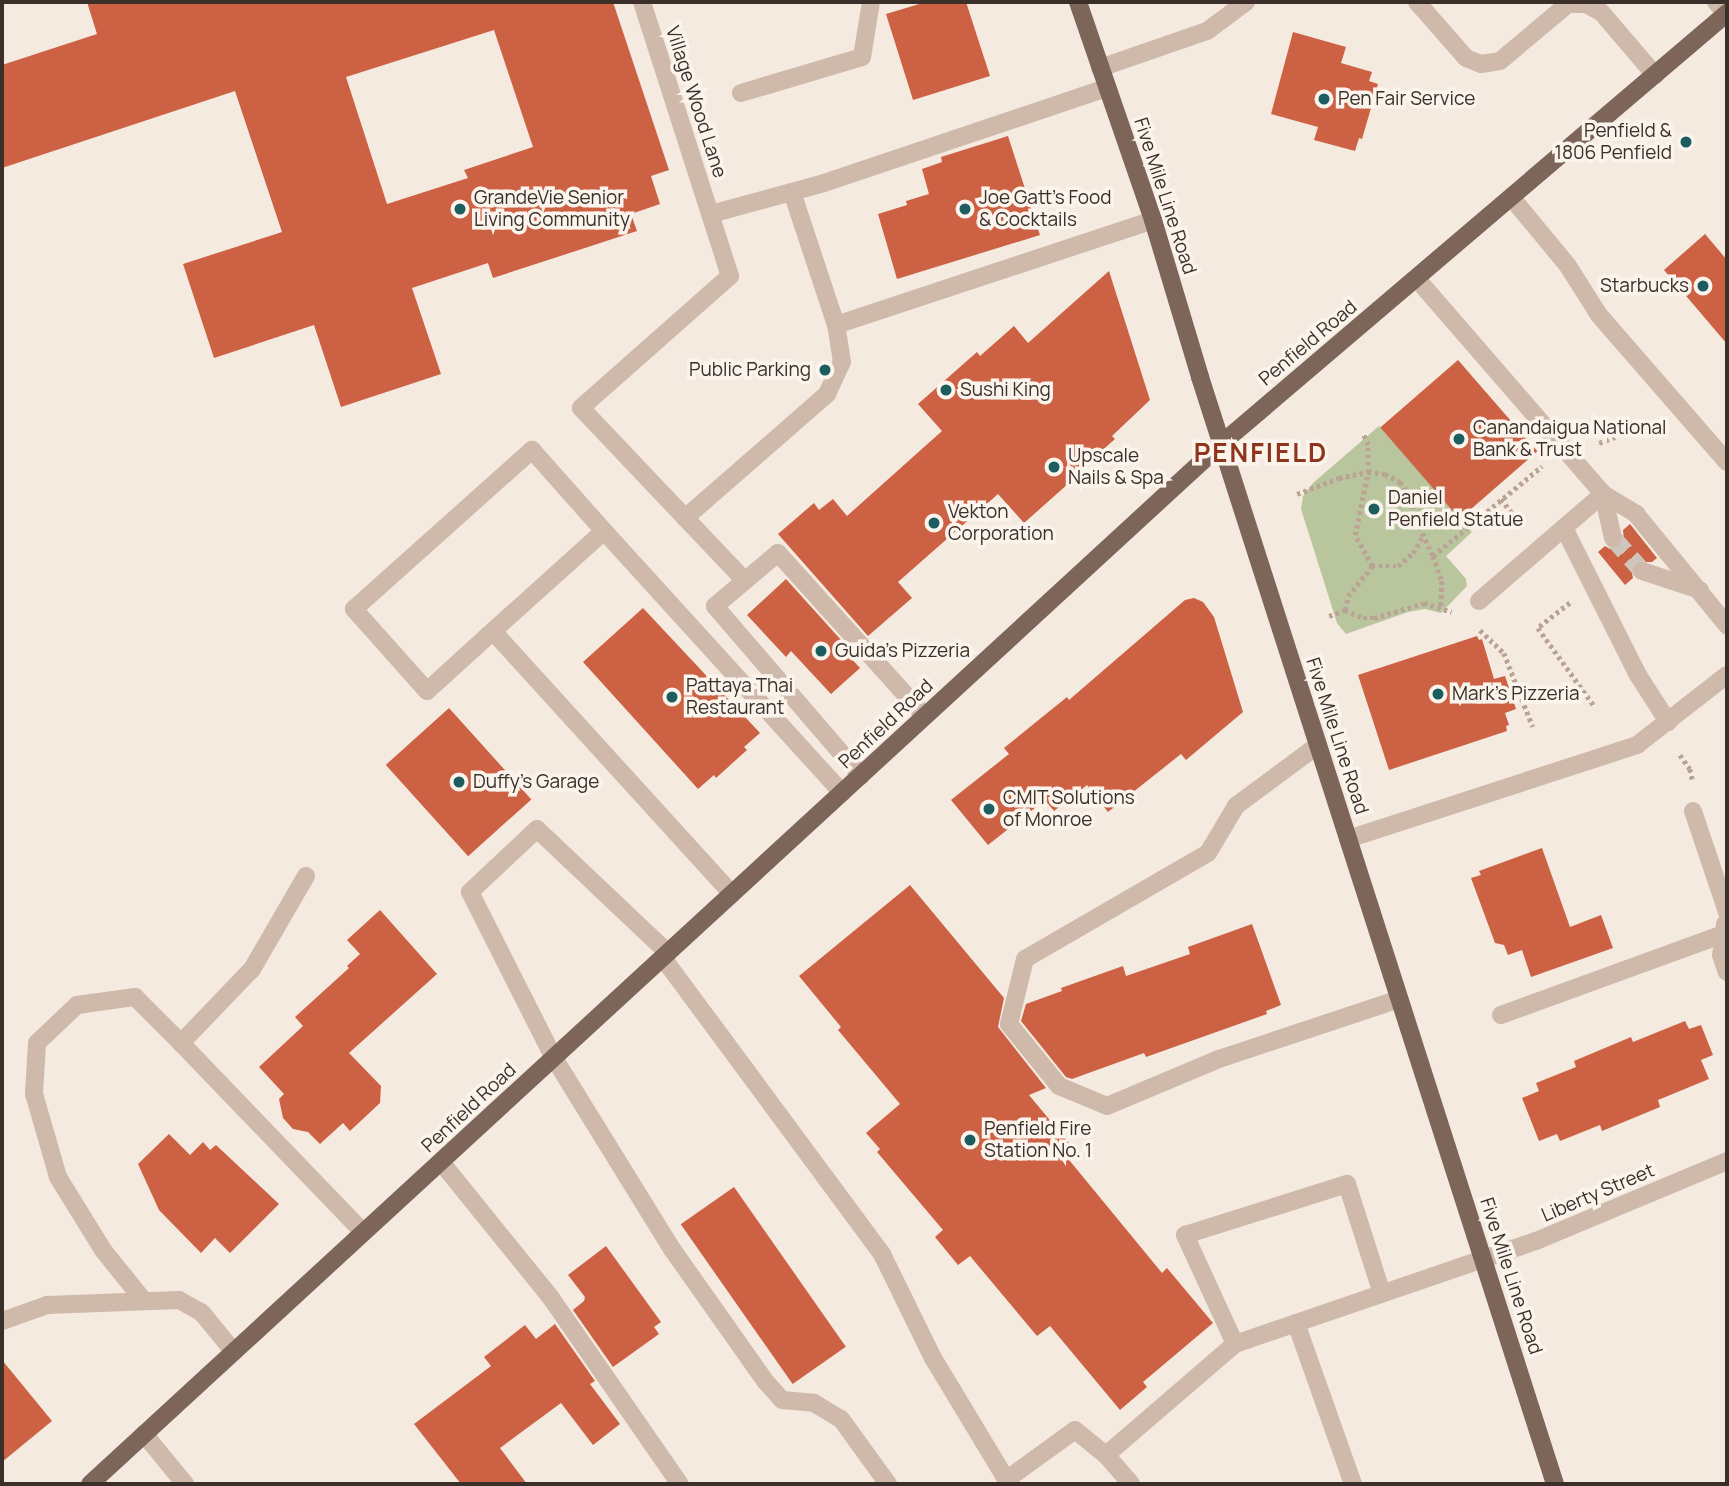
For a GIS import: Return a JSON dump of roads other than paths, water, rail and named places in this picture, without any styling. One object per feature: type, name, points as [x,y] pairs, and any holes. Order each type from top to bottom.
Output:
[{"type":"main road","name":"Five Mile Line Road","points":[[1078,2],[1153,220],[1222,444],[1555,1484]]},
{"type":"main road","name":"Penfield Road","points":[[90,1484],[1222,444],[1655,75],[1723,10]]},
{"type":"street","name":"Village Wood Lane","points":[[642,2],[730,276],[581,408],[685,518]]},
{"type":"street","points":[[741,93],[862,57],[870,2]]},
{"type":"street","points":[[1100,68],[1207,31],[1246,2]]},
{"type":"street","points":[[1417,2],[1466,58],[1480,64],[1500,61],[1568,4],[1586,4],[1602,13],[1655,75]]},
{"type":"street","points":[[711,215],[824,183],[1107,88]]},
{"type":"street","points":[[745,581],[685,518],[827,394],[842,362],[836,325],[792,192]]},
{"type":"street","points":[[1511,197],[1568,266],[1599,315],[1727,462]]},
{"type":"street","points":[[836,325],[1153,220]]},
{"type":"street","points":[[1417,279],[1603,494],[1636,514],[1727,625]]},
{"type":"street","points":[[604,531],[426,691],[354,609],[533,450],[842,793]]},
{"type":"street","points":[[1479,601],[1603,494]]},
{"type":"street","points":[[1603,494],[1613,538]]},
{"type":"street","points":[[1564,528],[1638,675],[1668,722]]},
{"type":"street","points":[[860,776],[715,606],[778,553],[925,716]]},
{"type":"street","points":[[1642,571],[1699,590]]},
{"type":"street","points":[[493,631],[732,894]]},
{"type":"street","points":[[1348,839],[1637,745],[1727,675]]},
{"type":"street","points":[[1318,745],[1236,806],[1208,853],[1026,959],[1009,1024],[1059,1086],[1107,1106],[1219,1059],[1399,999]]},
{"type":"street","points":[[1693,811],[1727,912],[1721,955],[1727,972]]},
{"type":"street","points":[[888,1484],[841,1419],[814,1403],[782,1400],[765,1381],[672,1249],[554,1058],[470,892],[537,829],[665,955],[882,1254],[933,1358],[1008,1482],[1075,1430],[1106,1455],[1131,1484]]},
{"type":"street","points":[[181,1043],[252,969],[306,876]]},
{"type":"street","points":[[1501,1015],[1723,934]]},
{"type":"street","points":[[144,1301],[103,1250],[58,1177],[34,1094],[37,1043],[77,1005],[135,998],[363,1233]]},
{"type":"street","name":"Liberty Street","points":[[1236,1344],[1536,1241],[1727,1161]]},
{"type":"street","points":[[441,1162],[551,1298],[680,1484]]},
{"type":"street","points":[[1106,1455],[1236,1344],[1185,1235],[1347,1184],[1382,1294]]},
{"type":"street","points":[[2,1321],[47,1305],[179,1300],[202,1313],[234,1352]]},
{"type":"street","points":[[1296,1323],[1353,1484]]},
{"type":"street","points":[[144,1434],[185,1484]]},
{"type":"tunnel","points":[[1613,538],[1642,571]]},
{"type":"place","name":"Pen Fair Service","points":[[1324,99]]},
{"type":"place","name":"Penfield & 1806 Penfield","points":[[1686,142]]},
{"type":"place","name":"GrandeVie Senior Living Community","points":[[460,209]]},
{"type":"place","name":"Joe Gatt's Food & Cocktails","points":[[965,209]]},
{"type":"place","name":"Starbucks","points":[[1703,286]]},
{"type":"place","name":"Public Parking","points":[[825,370]]},
{"type":"place","name":"Sushi King","points":[[946,390]]},
{"type":"place","name":"Canandaigua National Bank & Trust","points":[[1459,439]]},
{"type":"place","name":"Upscale Nails & Spa","points":[[1054,467]]},
{"type":"place","name":"Daniel Penfield Statue","points":[[1374,509]]},
{"type":"place","name":"Vekton Corporation","points":[[934,523]]},
{"type":"place","name":"Guida's Pizzeria","points":[[821,651]]},
{"type":"place","name":"Mark's Pizzeria","points":[[1438,694]]},
{"type":"place","name":"Pattaya Thai Restaurant","points":[[672,697]]},
{"type":"place","name":"Duffy's Garage","points":[[459,782]]},
{"type":"place","name":"CMIT Solutions of Monroe","points":[[989,809]]},
{"type":"place","name":"Penfield Fire Station No. 1","points":[[970,1140]]},
{"type":"district","name":"PENFIELD","points":[[1261,453]]}]
